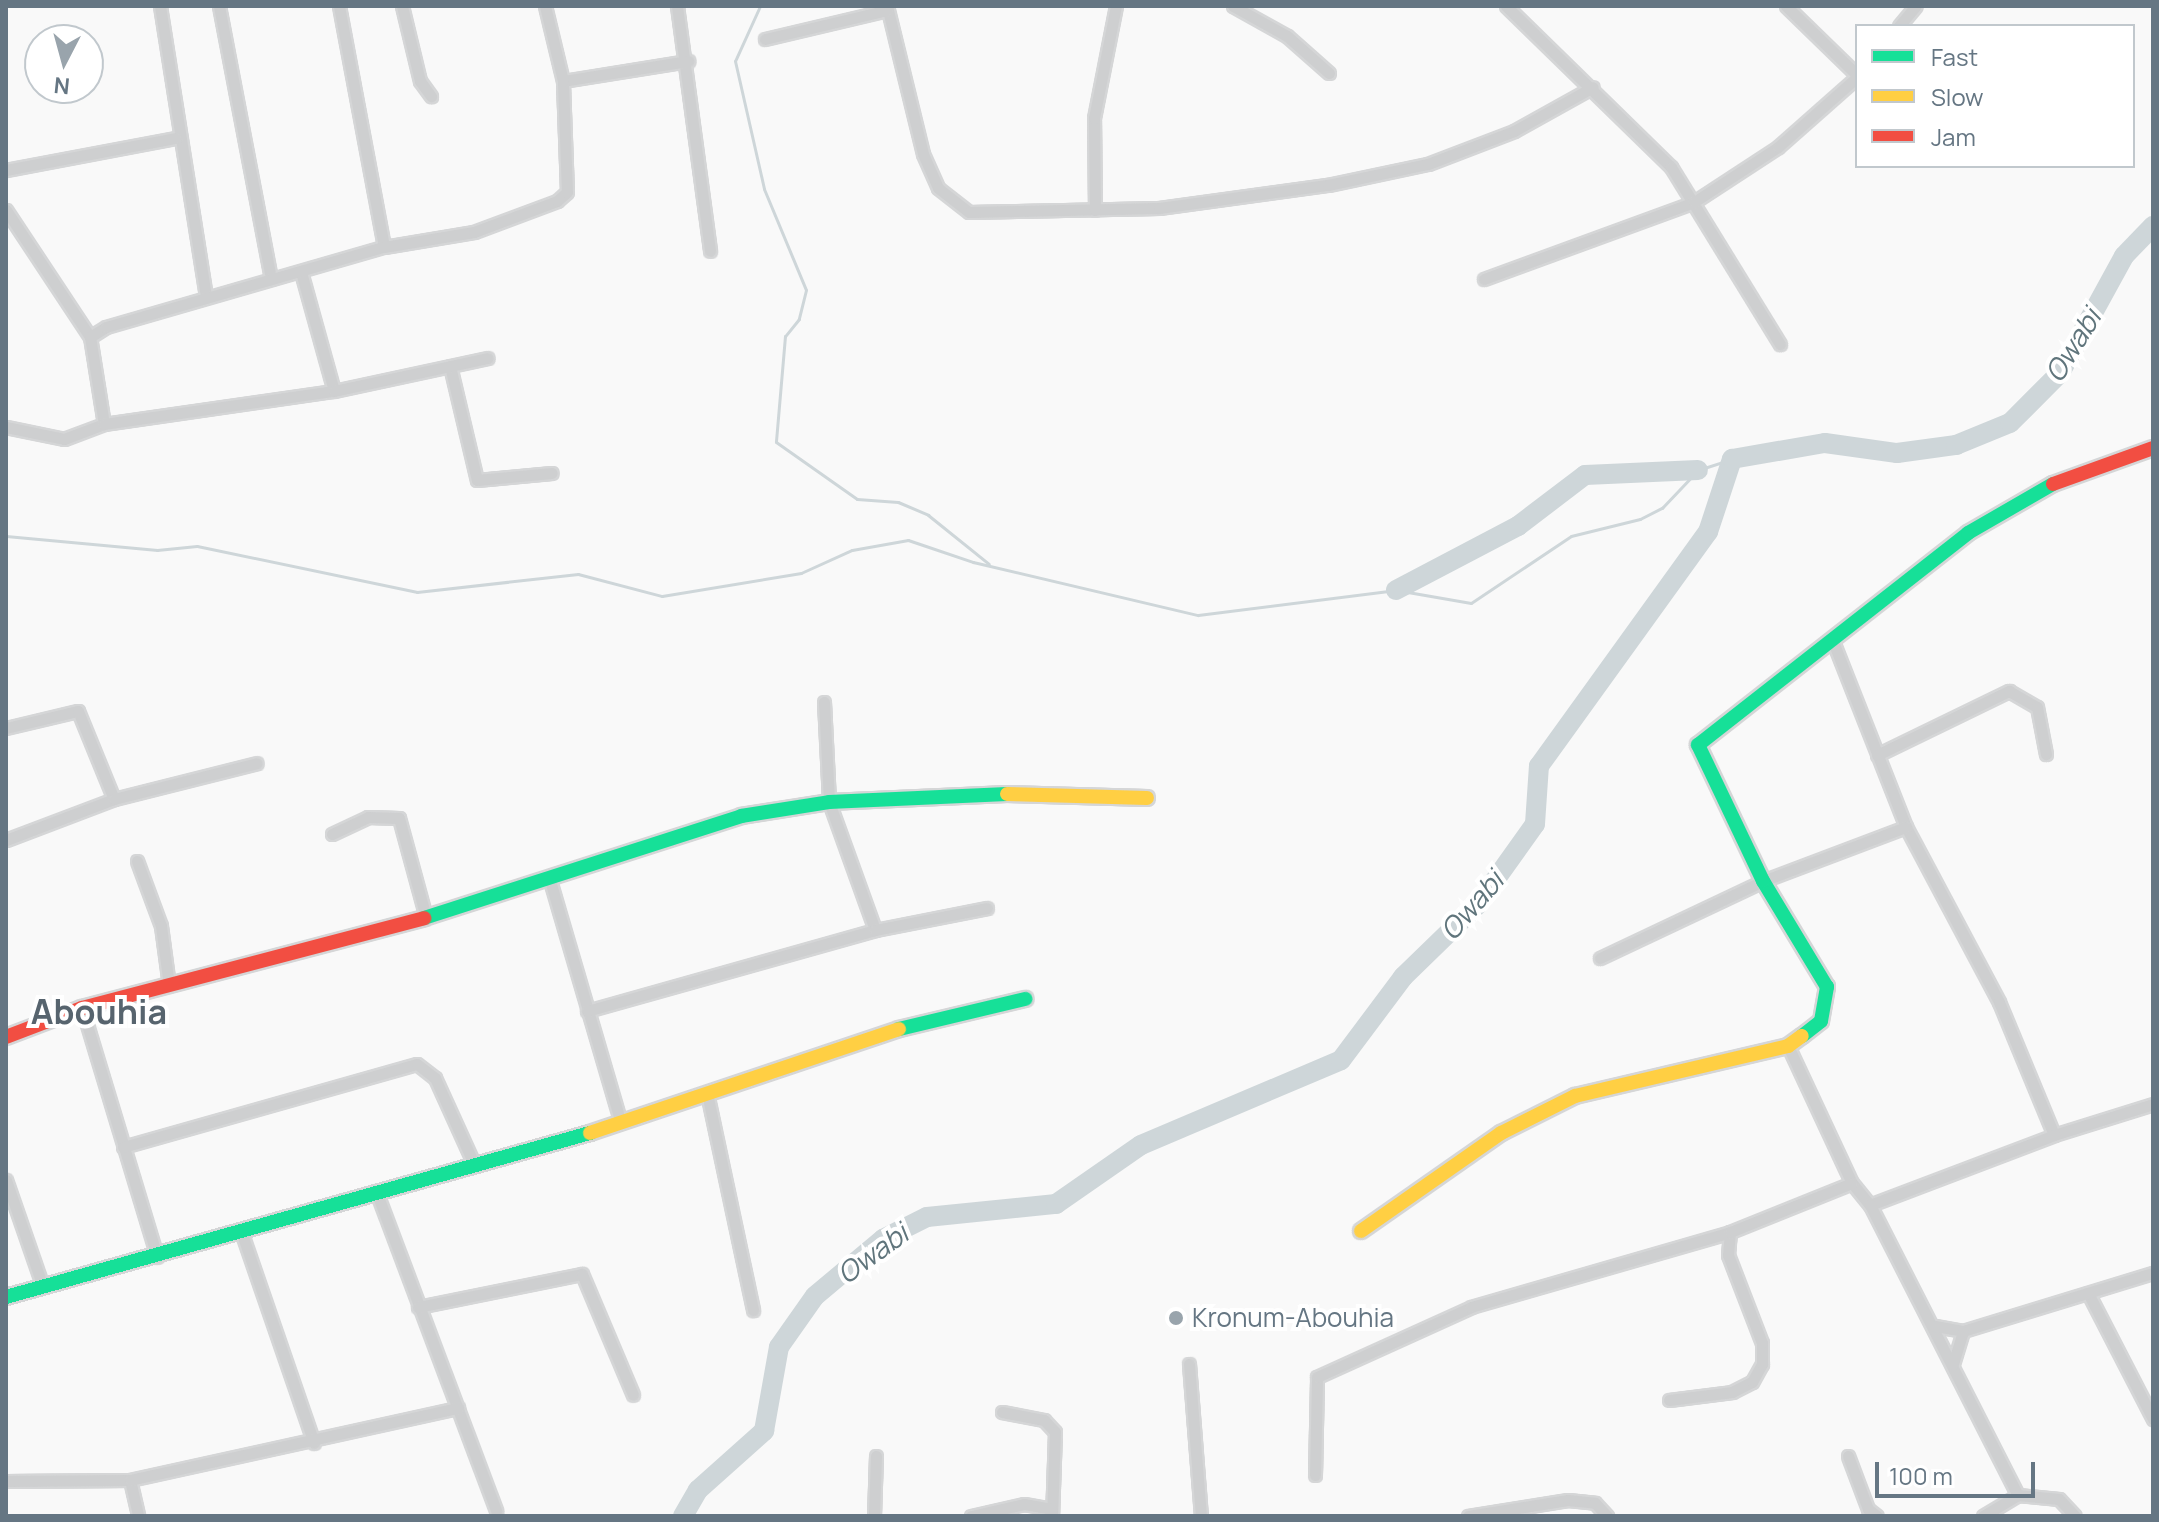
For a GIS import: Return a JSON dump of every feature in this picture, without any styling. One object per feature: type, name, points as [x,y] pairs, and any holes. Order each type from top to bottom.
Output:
[{"type":"street","points":[[160,6],[176,138],[206,295]]},
{"type":"street","points":[[219,6],[271,279]]},
{"type":"street","points":[[339,6],[384,247]]},
{"type":"street","points":[[402,6],[420,81],[431,96]]},
{"type":"street","points":[[90,337],[206,295],[301,272],[384,247],[474,232],[557,201],[567,192],[563,81],[545,6]]},
{"type":"street","points":[[677,6],[688,61],[710,251]]},
{"type":"street","points":[[1095,210],[1094,118],[1116,6]]},
{"type":"street","points":[[1233,6],[1287,36],[1329,73]]},
{"type":"street","points":[[1506,6],[1593,87],[1671,167],[1780,344]]},
{"type":"street","points":[[1786,6],[1855,74]]},
{"type":"street","points":[[1901,24],[1916,6]]},
{"type":"street","points":[[765,39],[887,8],[923,154],[952,204],[969,212],[1095,210],[1328,185],[1428,164],[1514,131],[1593,87]]},
{"type":"street","points":[[563,81],[688,61]]},
{"type":"street","points":[[1484,279],[1694,202],[1778,147],[1855,78]]},
{"type":"street","points":[[6,170],[176,138]]},
{"type":"street","points":[[6,210],[90,337],[104,424]]},
{"type":"street","points":[[301,272],[334,391]]},
{"type":"street","points":[[6,427],[64,439],[104,424],[334,391],[488,358]]},
{"type":"street","points":[[450,366],[477,480],[552,473]]},
{"type":"street","points":[[1361,1231],[1501,1133],[1575,1096],[1788,1046],[1821,1021],[1827,987],[1763,881],[1698,745],[1968,533],[2077,470],[2153,448]]},
{"type":"street","points":[[1832,639],[1906,827],[1999,1002],[2054,1135]]},
{"type":"street","points":[[1877,755],[2009,691],[2037,707],[2046,754]]},
{"type":"street","points":[[824,702],[829,802],[875,930]]},
{"type":"street","points":[[6,728],[78,711],[114,799]]},
{"type":"street","points":[[6,840],[114,799],[257,763]]},
{"type":"street","points":[[6,1037],[82,1008],[366,937],[425,914],[741,816],[829,802],[1001,794],[1147,798]]},
{"type":"street","points":[[332,834],[368,817],[399,818],[425,914]]},
{"type":"street","points":[[1600,958],[1763,881],[1906,827]]},
{"type":"street","points":[[137,861],[161,926],[169,985]]},
{"type":"street","points":[[549,877],[621,1123]]},
{"type":"street","points":[[587,1011],[875,930],[987,908]]},
{"type":"street","points":[[6,1297],[242,1234],[376,1191],[621,1123],[843,1043],[1025,999]]},
{"type":"street","points":[[82,1008],[157,1257]]},
{"type":"street","points":[[1788,1046],[1852,1183],[1870,1205],[1935,1326],[2018,1495]]},
{"type":"street","points":[[123,1147],[417,1064],[435,1078],[474,1164]]},
{"type":"street","points":[[707,1093],[753,1310]]},
{"type":"street","points":[[1870,1205],[2054,1135],[2153,1104]]},
{"type":"street","points":[[6,1180],[43,1287]]},
{"type":"street","points":[[1315,1475],[1317,1377],[1471,1307],[1730,1232],[1852,1183]]},
{"type":"street","points":[[376,1191],[496,1511]]},
{"type":"street","points":[[1669,1400],[1732,1392],[1752,1382],[1762,1364],[1762,1343],[1728,1255],[1730,1232]]},
{"type":"street","points":[[242,1234],[314,1443]]},
{"type":"street","points":[[1935,1326],[1963,1331],[2153,1273]]},
{"type":"street","points":[[418,1307],[582,1274],[633,1395]]},
{"type":"street","points":[[2088,1293],[2153,1419]]},
{"type":"street","points":[[1953,1364],[1963,1331]]},
{"type":"street","points":[[1189,1364],[1201,1516]]},
{"type":"street","points":[[6,1481],[130,1480],[314,1443],[458,1408]]},
{"type":"street","points":[[971,1516],[1024,1504],[1052,1513],[1053,1427],[1002,1412]]},
{"type":"street","points":[[874,1516],[876,1456]]},
{"type":"street","points":[[1848,1456],[1868,1509],[1877,1516]]},
{"type":"street","points":[[130,1480],[138,1516]]},
{"type":"street","points":[[1983,1516],[2018,1495],[2059,1499],[2075,1516]]},
{"type":"street","points":[[1468,1516],[1568,1500],[1595,1503],[1607,1516]]},
{"type":"waterway","points":[[760,6],[735,61],[764,189],[806,290],[799,319],[785,336],[776,442],[857,499],[898,502],[928,515],[989,564]]},
{"type":"waterway","name":"Owabi","points":[[683,1516],[698,1490],[764,1431],[779,1347],[815,1296],[883,1239],[927,1217],[1056,1204],[1141,1145],[1341,1060],[1403,977],[1478,904],[1535,824],[1539,766],[1708,532],[1732,459],[1825,443],[1897,453],[1956,445],[2010,423],[2060,373],[2124,256],[2153,226]]},
{"type":"waterway","points":[[6,536],[157,550],[197,546],[417,592],[578,574],[662,596],[801,573],[852,550],[908,540],[973,562],[1198,615],[1396,590],[1471,603],[1571,536],[1640,519],[1662,508],[1698,470],[1732,459]]},
{"type":"waterway","points":[[1396,590],[1518,526],[1585,475],[1698,470]]},
{"type":"traffic: fast","points":[[1802,1036],[1821,1021],[1827,987],[1763,881],[1698,745],[1968,533],[2053,484]]},
{"type":"traffic: fast","points":[[424,918],[741,816],[829,802],[1007,794]]},
{"type":"traffic: fast","points":[[899,1029],[1025,999]]},
{"type":"traffic: fast","points":[[6,1297],[590,1133]]},
{"type":"traffic: slow","points":[[1007,794],[1147,798]]},
{"type":"traffic: slow","points":[[590,1133],[899,1029]]},
{"type":"traffic: slow","points":[[1361,1231],[1501,1133],[1575,1096],[1788,1046],[1802,1036]]},
{"type":"traffic: jam","points":[[2053,484],[2153,448]]},
{"type":"traffic: jam","points":[[6,1037],[82,1008],[424,918]]},
{"type":"place","name":"Kronum-Abouhia","points":[[1176,1318]]},
{"type":"district","name":"Abouhia","points":[[99,1012]]}]
